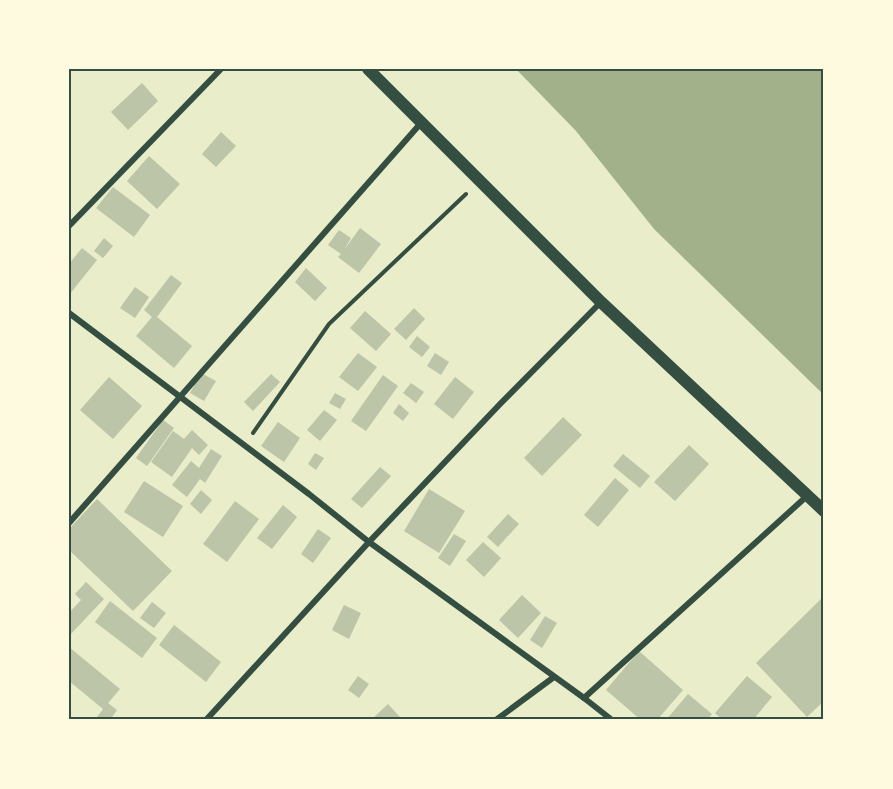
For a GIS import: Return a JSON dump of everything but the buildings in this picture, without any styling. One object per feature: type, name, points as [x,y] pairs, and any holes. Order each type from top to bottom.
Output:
[{"type":"main road","points":[[368,69],[601,302],[824,511]]},
{"type":"street","points":[[69,226],[221,69]]},
{"type":"street","points":[[69,523],[422,122]]},
{"type":"street","points":[[206,720],[369,542],[601,302]]},
{"type":"street","points":[[69,313],[245,445],[369,542],[612,720]]},
{"type":"street","points":[[584,698],[808,495]]},
{"type":"street","points":[[496,720],[554,677]]},
{"type":"path","points":[[245,445],[329,324],[480,181]]},
{"type":"shaded area","points":[[516,69],[824,69],[824,395],[654,229],[576,131]]}]
